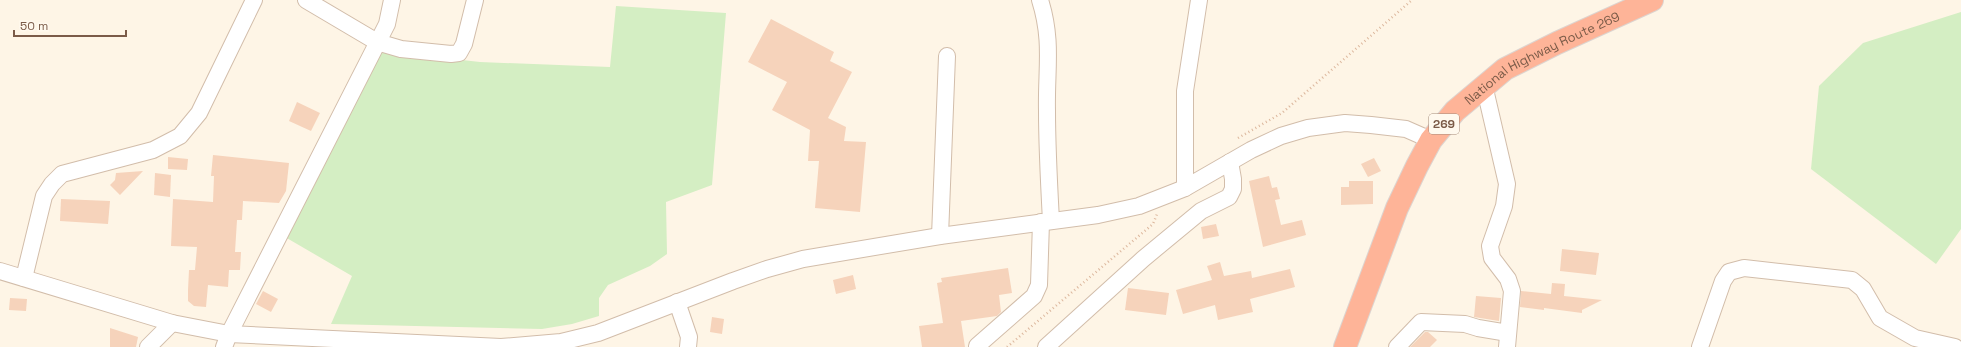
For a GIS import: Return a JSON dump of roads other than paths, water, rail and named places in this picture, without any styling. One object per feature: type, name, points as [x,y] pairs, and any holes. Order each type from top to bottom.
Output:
[{"type":"highway","name":"National Highway Route 269","points":[[1345,347],[1397,208],[1431,140],[1455,111],[1484,85],[1505,69],[1544,49],[1652,0]]},
{"type":"street","points":[[24,278],[44,196],[52,184],[62,174],[153,150],[180,136],[199,113],[254,0]]},
{"type":"street","points":[[306,0],[377,42],[400,49],[451,54],[459,53],[464,44],[475,0]]},
{"type":"street","points":[[226,340],[387,24],[392,0]]},
{"type":"street","points":[[978,346],[1034,296],[1039,285],[1046,222],[1049,41],[1048,27],[1040,0]]},
{"type":"street","points":[[1185,188],[1185,91],[1199,0]]},
{"type":"street","points":[[940,236],[947,56]]},
{"type":"street","points":[[1397,347],[1421,322],[1465,324],[1508,340],[1512,291],[1508,279],[1492,258],[1490,246],[1504,206],[1507,184],[1484,85]]},
{"type":"street","points":[[0,271],[226,340],[501,347],[562,344],[598,333],[760,271],[796,261],[940,236],[1098,215],[1139,206],[1185,188],[1230,162],[1281,136],[1308,128],[1345,123],[1406,129],[1431,140]]},
{"type":"street","points":[[1046,347],[1143,259],[1195,216],[1229,197],[1233,189],[1230,162]]},
{"type":"street","points":[[1700,347],[1723,280],[1729,272],[1744,268],[1852,280],[1863,289],[1880,318],[1915,338],[1955,347]]},
{"type":"street","points":[[677,302],[690,337],[688,347]]},
{"type":"street","points":[[148,347],[172,323]]}]
